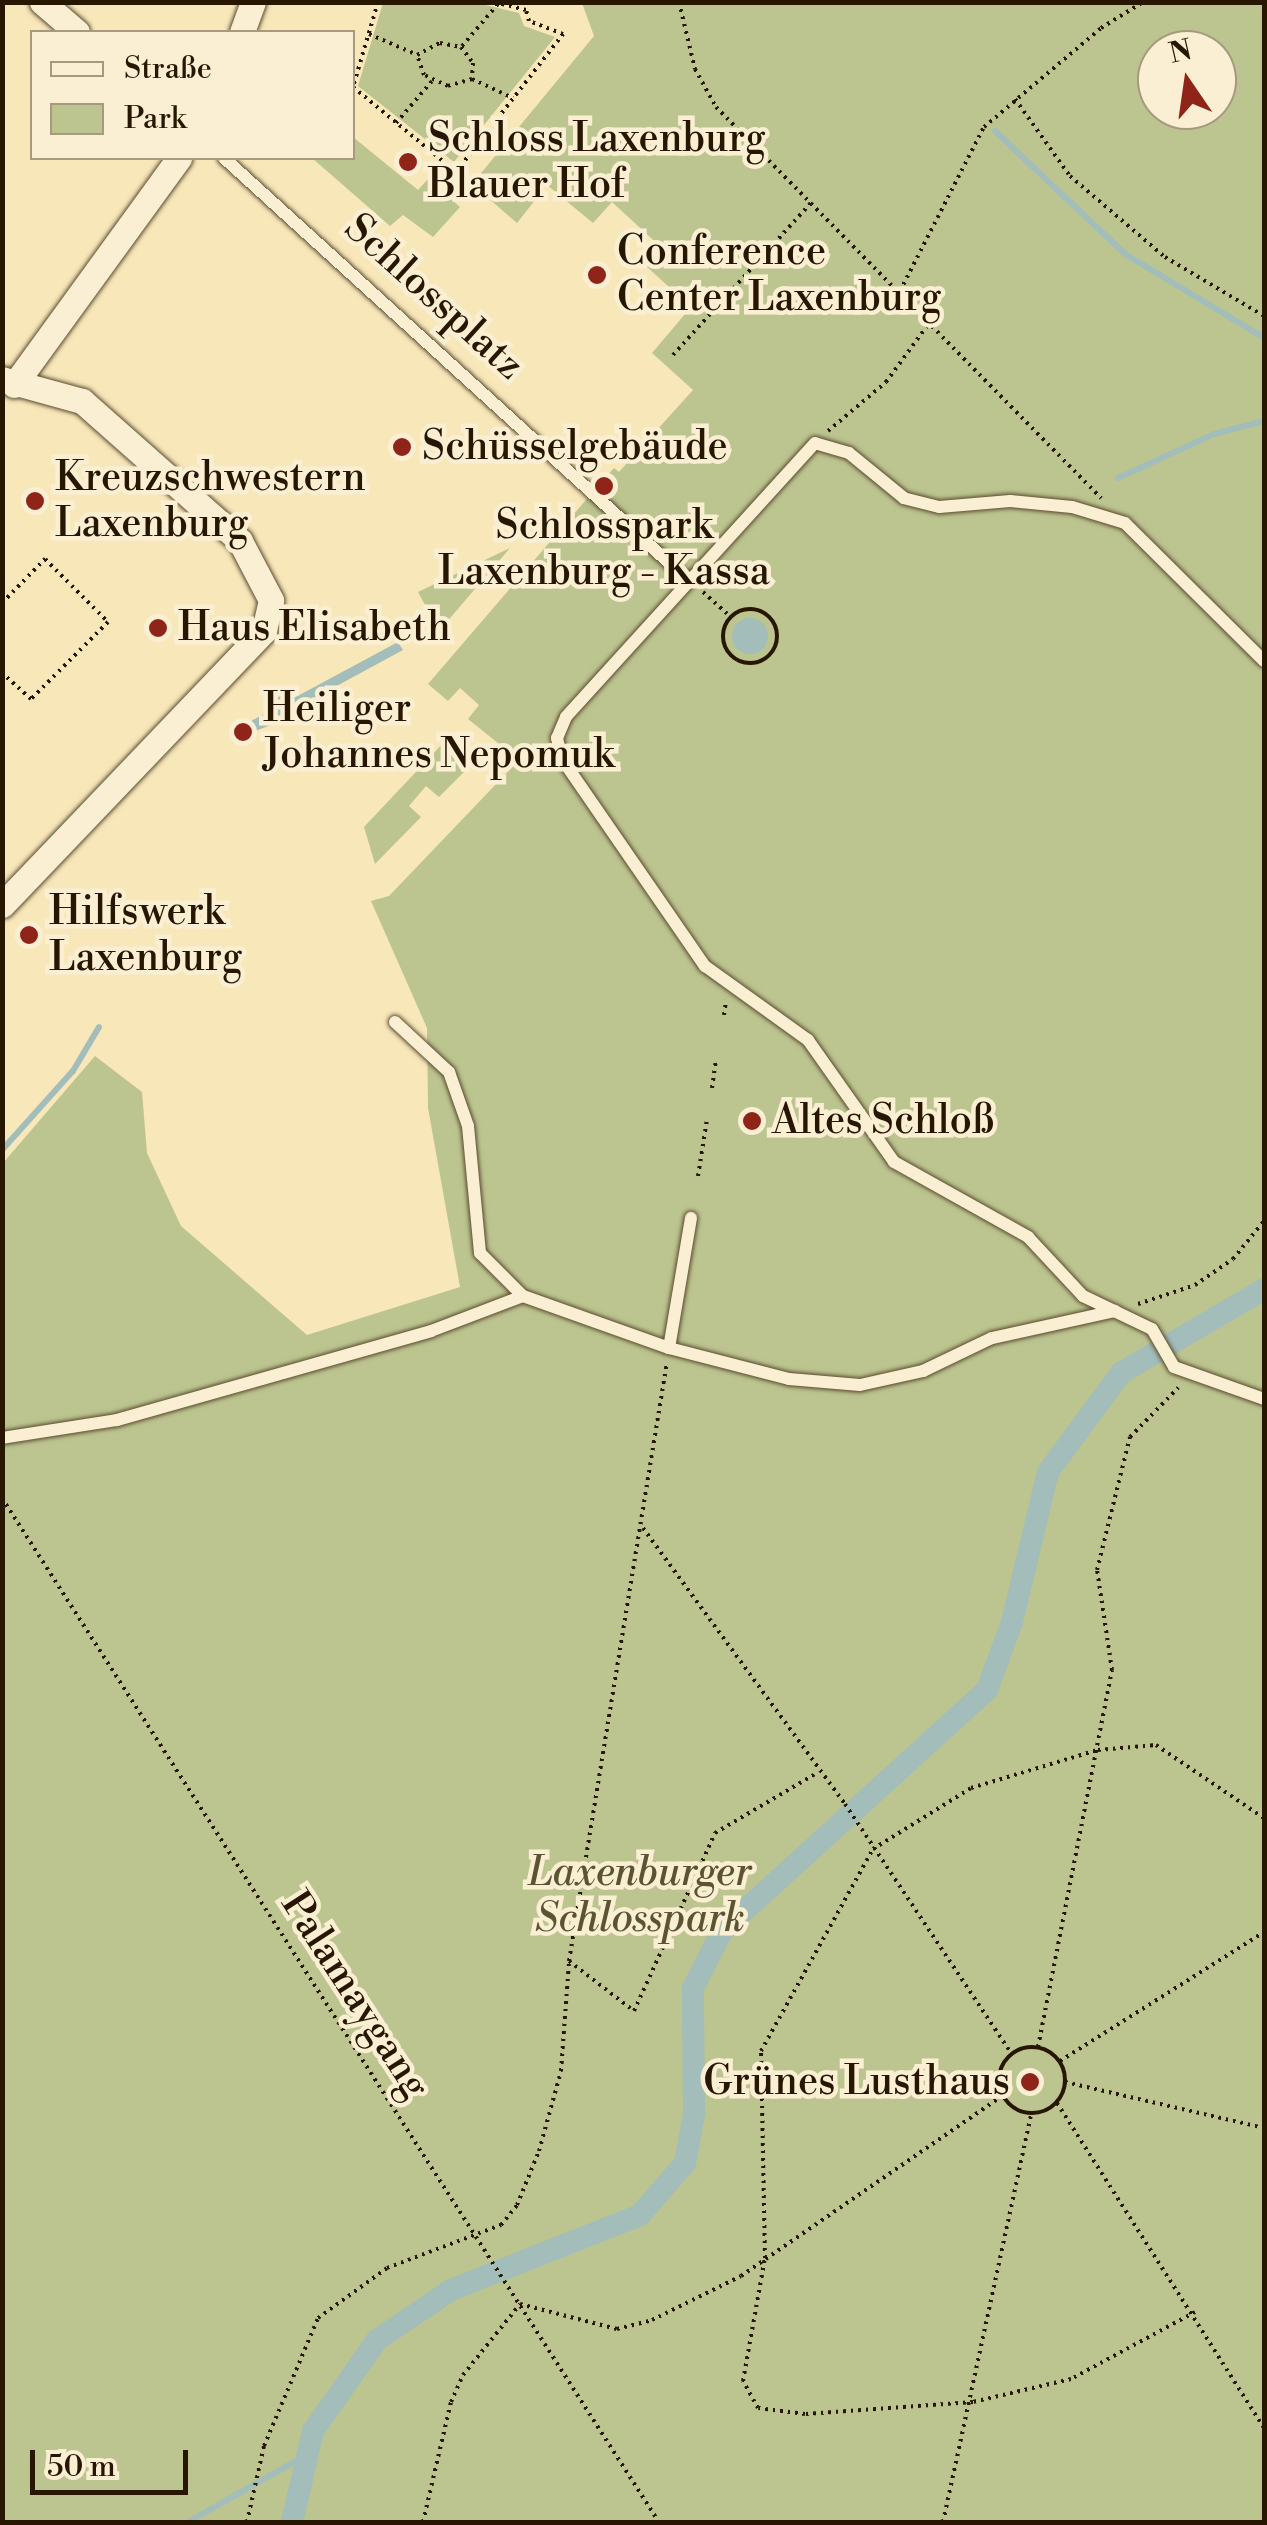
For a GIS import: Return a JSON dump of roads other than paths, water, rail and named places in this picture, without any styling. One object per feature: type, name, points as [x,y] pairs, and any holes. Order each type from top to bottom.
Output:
[{"type":"street","points":[[42,2],[75,30]]},
{"type":"street","points":[[243,30],[253,2]]},
{"type":"street","points":[[2,905],[264,631],[271,600],[240,541],[82,401],[6,383],[178,160]]},
{"type":"lane","name":"Schlossplatz","points":[[226,160],[688,580]]},
{"type":"lane","points":[[1264,660],[1125,523],[1072,507],[1010,500],[922,502],[904,498],[849,453],[815,443],[566,717],[558,738],[562,759],[705,966],[808,1040],[894,1162],[1028,1237],[1083,1296],[1152,1329],[1174,1367],[1264,1400]]},
{"type":"lane","points":[[395,1022],[449,1072],[468,1126],[480,1253],[523,1296],[669,1348],[789,1378],[860,1385],[923,1371],[992,1338],[1115,1312]]},
{"type":"lane","points":[[669,1348],[691,1218]]},
{"type":"lane","points":[[2,1438],[117,1420],[431,1331],[523,1296]]},
{"type":"water","points":[[750,618],[763,623],[768,636],[763,649],[750,654],[737,649],[732,636],[737,623]]},
{"type":"water","points":[[398,642],[403,650],[296,708],[299,714],[245,735],[240,727],[275,708],[272,701],[287,692],[292,699]]},
{"type":"waterway","points":[[995,131],[1125,254],[1264,338]]},
{"type":"waterway","points":[[1118,478],[1214,434],[1264,421]]},
{"type":"waterway","points":[[2,1150],[73,1071],[99,1027]]},
{"type":"waterway","points":[[292,2522],[313,2431],[377,2340],[451,2290],[640,2215],[685,2163],[694,2114],[693,1988],[722,1931],[987,1690],[1012,1622],[1048,1472],[1121,1373],[1264,1289]]},
{"type":"waterway","points":[[188,2522],[308,2454]]},
{"type":"place","name":"Schloss Laxenburg Blauer Hof","points":[[408,162]]},
{"type":"place","name":"Conference Center Laxenburg","points":[[597,275]]},
{"type":"place","name":"Schüsselgebäude","points":[[402,447]]},
{"type":"place","name":"Schlosspark Laxenburg - Kassa","points":[[604,486]]},
{"type":"place","name":"Kreuzschwestern Laxenburg","points":[[35,501]]},
{"type":"place","name":"Haus Elisabeth","points":[[158,628]]},
{"type":"place","name":"Heiliger Johannes Nepomuk","points":[[243,732]]},
{"type":"place","name":"Hilfswerk Laxenburg","points":[[29,935]]},
{"type":"place","name":"Altes Schloß","points":[[752,1121]]},
{"type":"place","name":"Grünes Lusthaus","points":[[1030,2082]]},
{"type":"park label","name":"Laxenburger Schlosspark","points":[[640,1896]]}]
